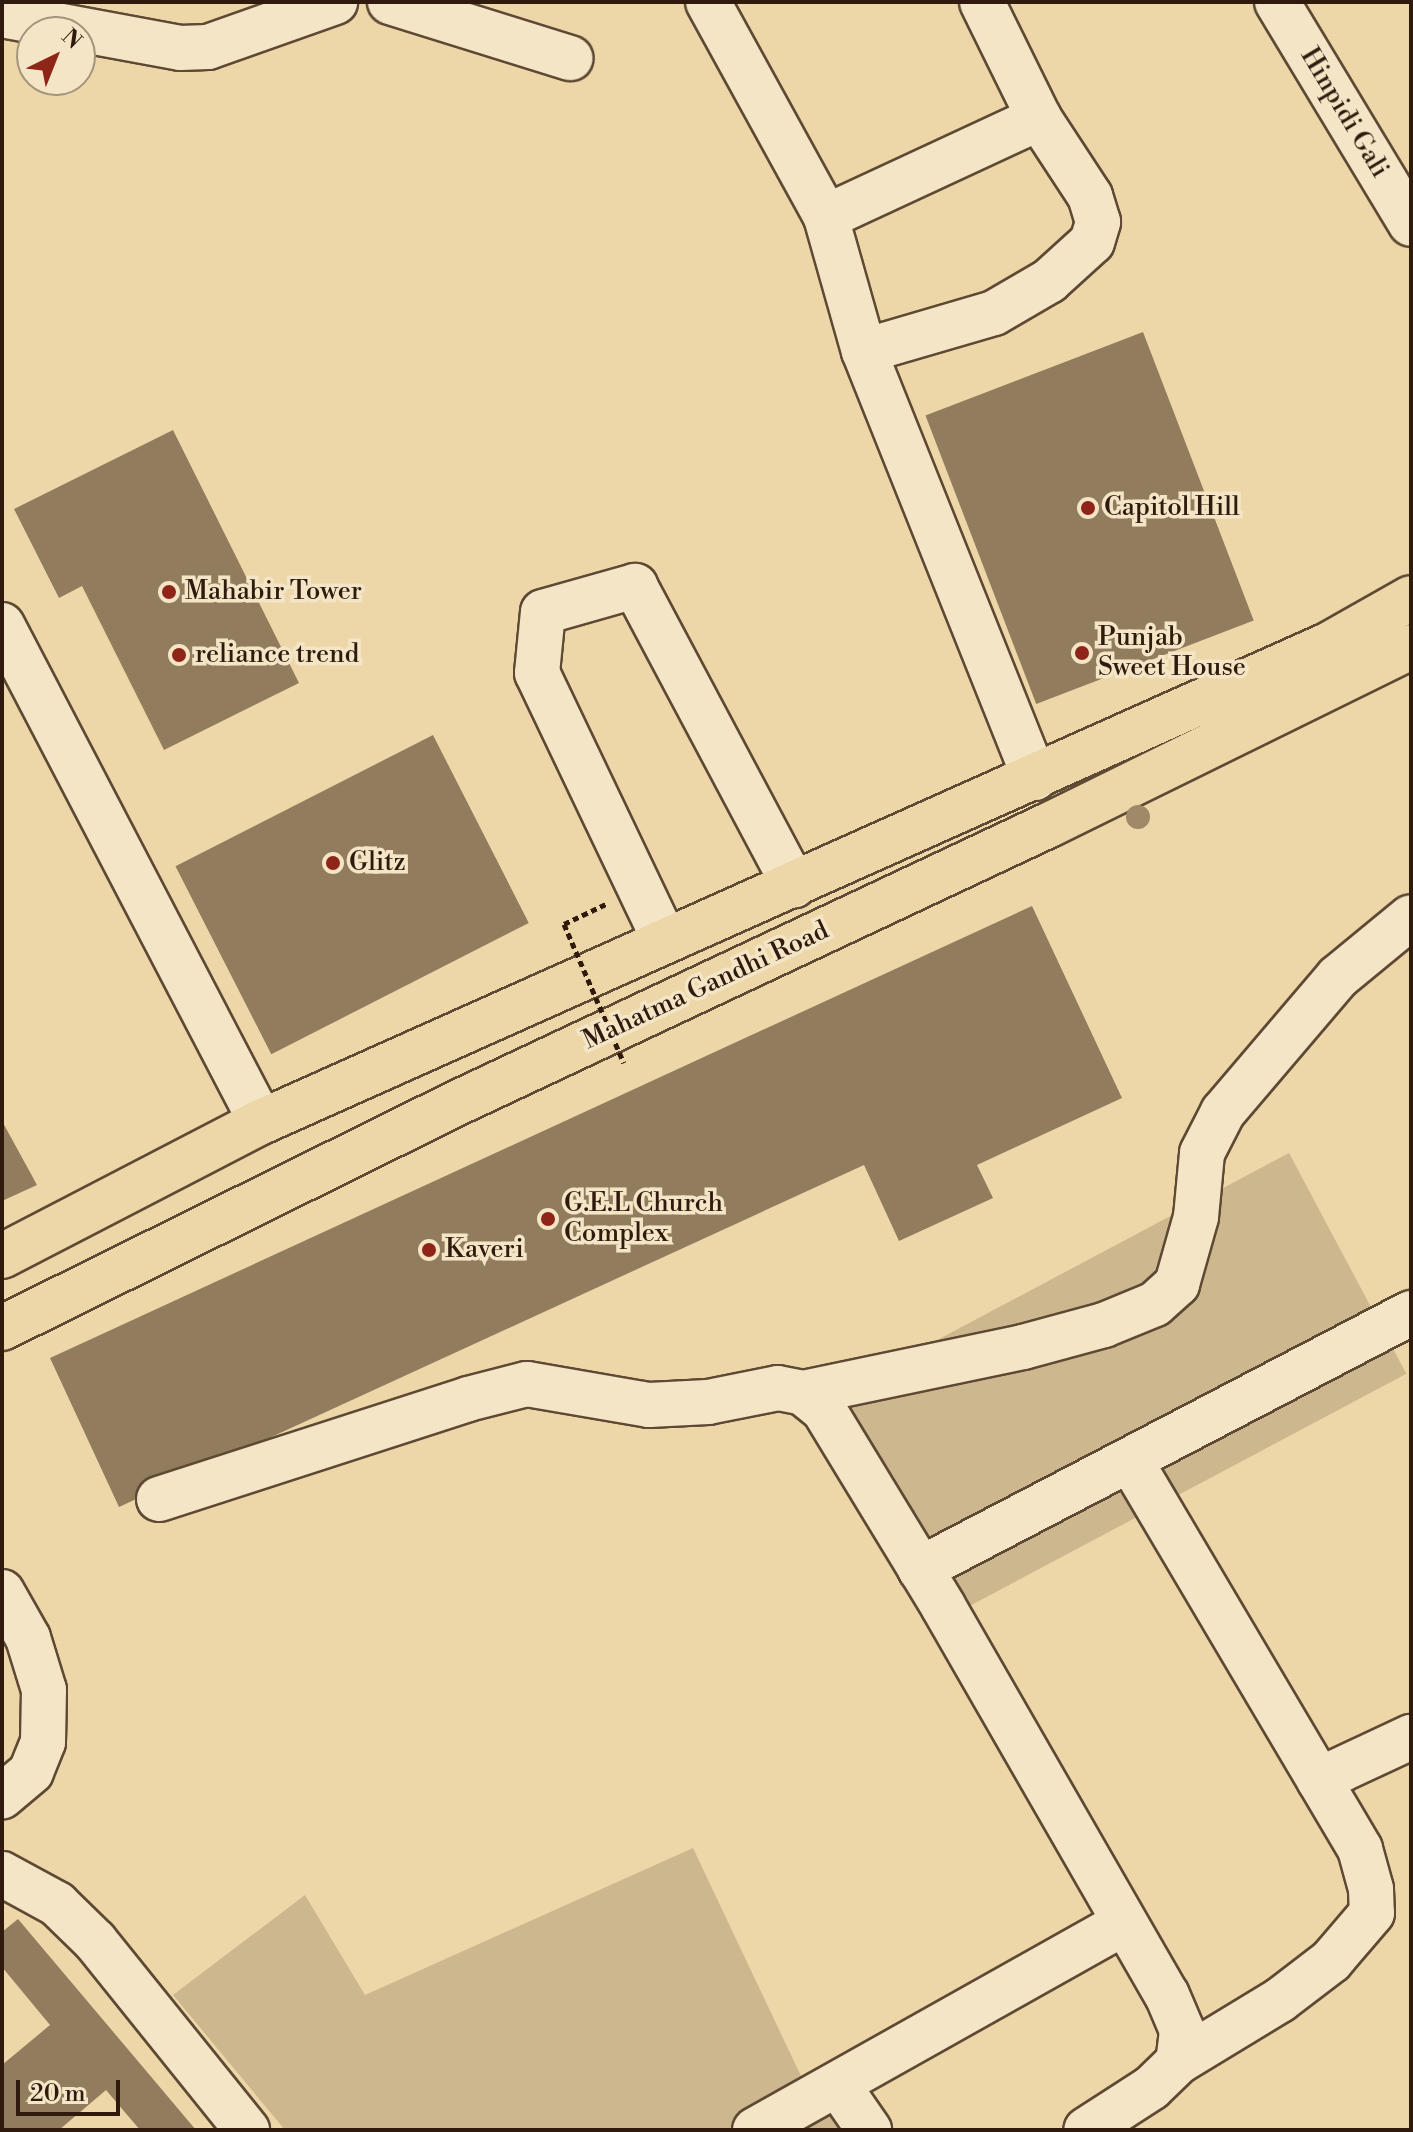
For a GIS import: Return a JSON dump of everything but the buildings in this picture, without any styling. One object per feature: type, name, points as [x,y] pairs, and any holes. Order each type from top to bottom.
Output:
[{"type":"main road","name":"Mahatma Gandhi Road","points":[[2,1256],[261,1122],[1328,645],[1411,598]]},
{"type":"main road","name":"Mahatma Gandhi Road","points":[[2,1328],[443,1109],[1051,824],[1411,647]]},
{"type":"street","points":[[390,2],[570,58]]},
{"type":"street","points":[[864,351],[994,313],[1049,281],[1092,242],[1098,222],[1090,196],[1039,118],[982,2]]},
{"type":"street","name":"Hinpidi Gali","points":[[1277,2],[1411,224]]},
{"type":"street","points":[[713,4],[826,217],[864,351],[1035,778]]},
{"type":"street","points":[[2,15],[180,48],[208,47],[310,6]]},
{"type":"street","points":[[826,217],[1039,118]]},
{"type":"street","points":[[665,941],[537,673],[543,612],[635,586],[794,885]]},
{"type":"street","points":[[2,625],[261,1122]]},
{"type":"street","points":[[159,1499],[468,1399],[527,1384],[649,1405],[708,1402],[778,1388],[803,1393],[1023,1347],[1104,1325],[1155,1304],[1177,1284],[1196,1217],[1202,1153],[1223,1112],[1338,977],[1411,917]]},
{"type":"street","points":[[920,1569],[1410,1315]]},
{"type":"street","points":[[803,1393],[824,1410],[920,1569],[1124,1923],[1182,2031],[1178,2062]]},
{"type":"street","points":[[1086,2130],[1151,2088],[1178,2062],[1280,2000],[1331,1961],[1372,1913],[1360,1849],[1130,1460]]},
{"type":"street","points":[[2,1592],[28,1638],[44,1690],[43,1742],[31,1772],[2,1796]]},
{"type":"street","points":[[1319,1780],[1411,1737]]},
{"type":"street","points":[[2,1874],[57,1904],[95,1941],[247,2130]]},
{"type":"street","points":[[755,2130],[1124,1923]]},
{"type":"street","points":[[838,2085],[869,2130]]},
{"type":"path","points":[[611,901],[564,924],[624,1063]]},
{"type":"shaded area","points":[[1289,1153],[1406,1374],[957,1613],[840,1392]]},
{"type":"shaded area","points":[[693,1848],[810,2095],[871,2130],[285,2130],[173,1995],[305,1895],[365,1995]]},
{"type":"place","name":"Capitol Hill","points":[[1088,508]]},
{"type":"place","name":"Mahabir Tower","points":[[169,592]]},
{"type":"place","name":"Punjab Sweet House","points":[[1082,653]]},
{"type":"place","name":"reliance trend","points":[[179,655]]},
{"type":"place","name":"Glitz","points":[[333,863]]},
{"type":"place","name":"G.E.L Church Complex","points":[[548,1219]]},
{"type":"place","name":"Kaveri","points":[[429,1250]]}]
